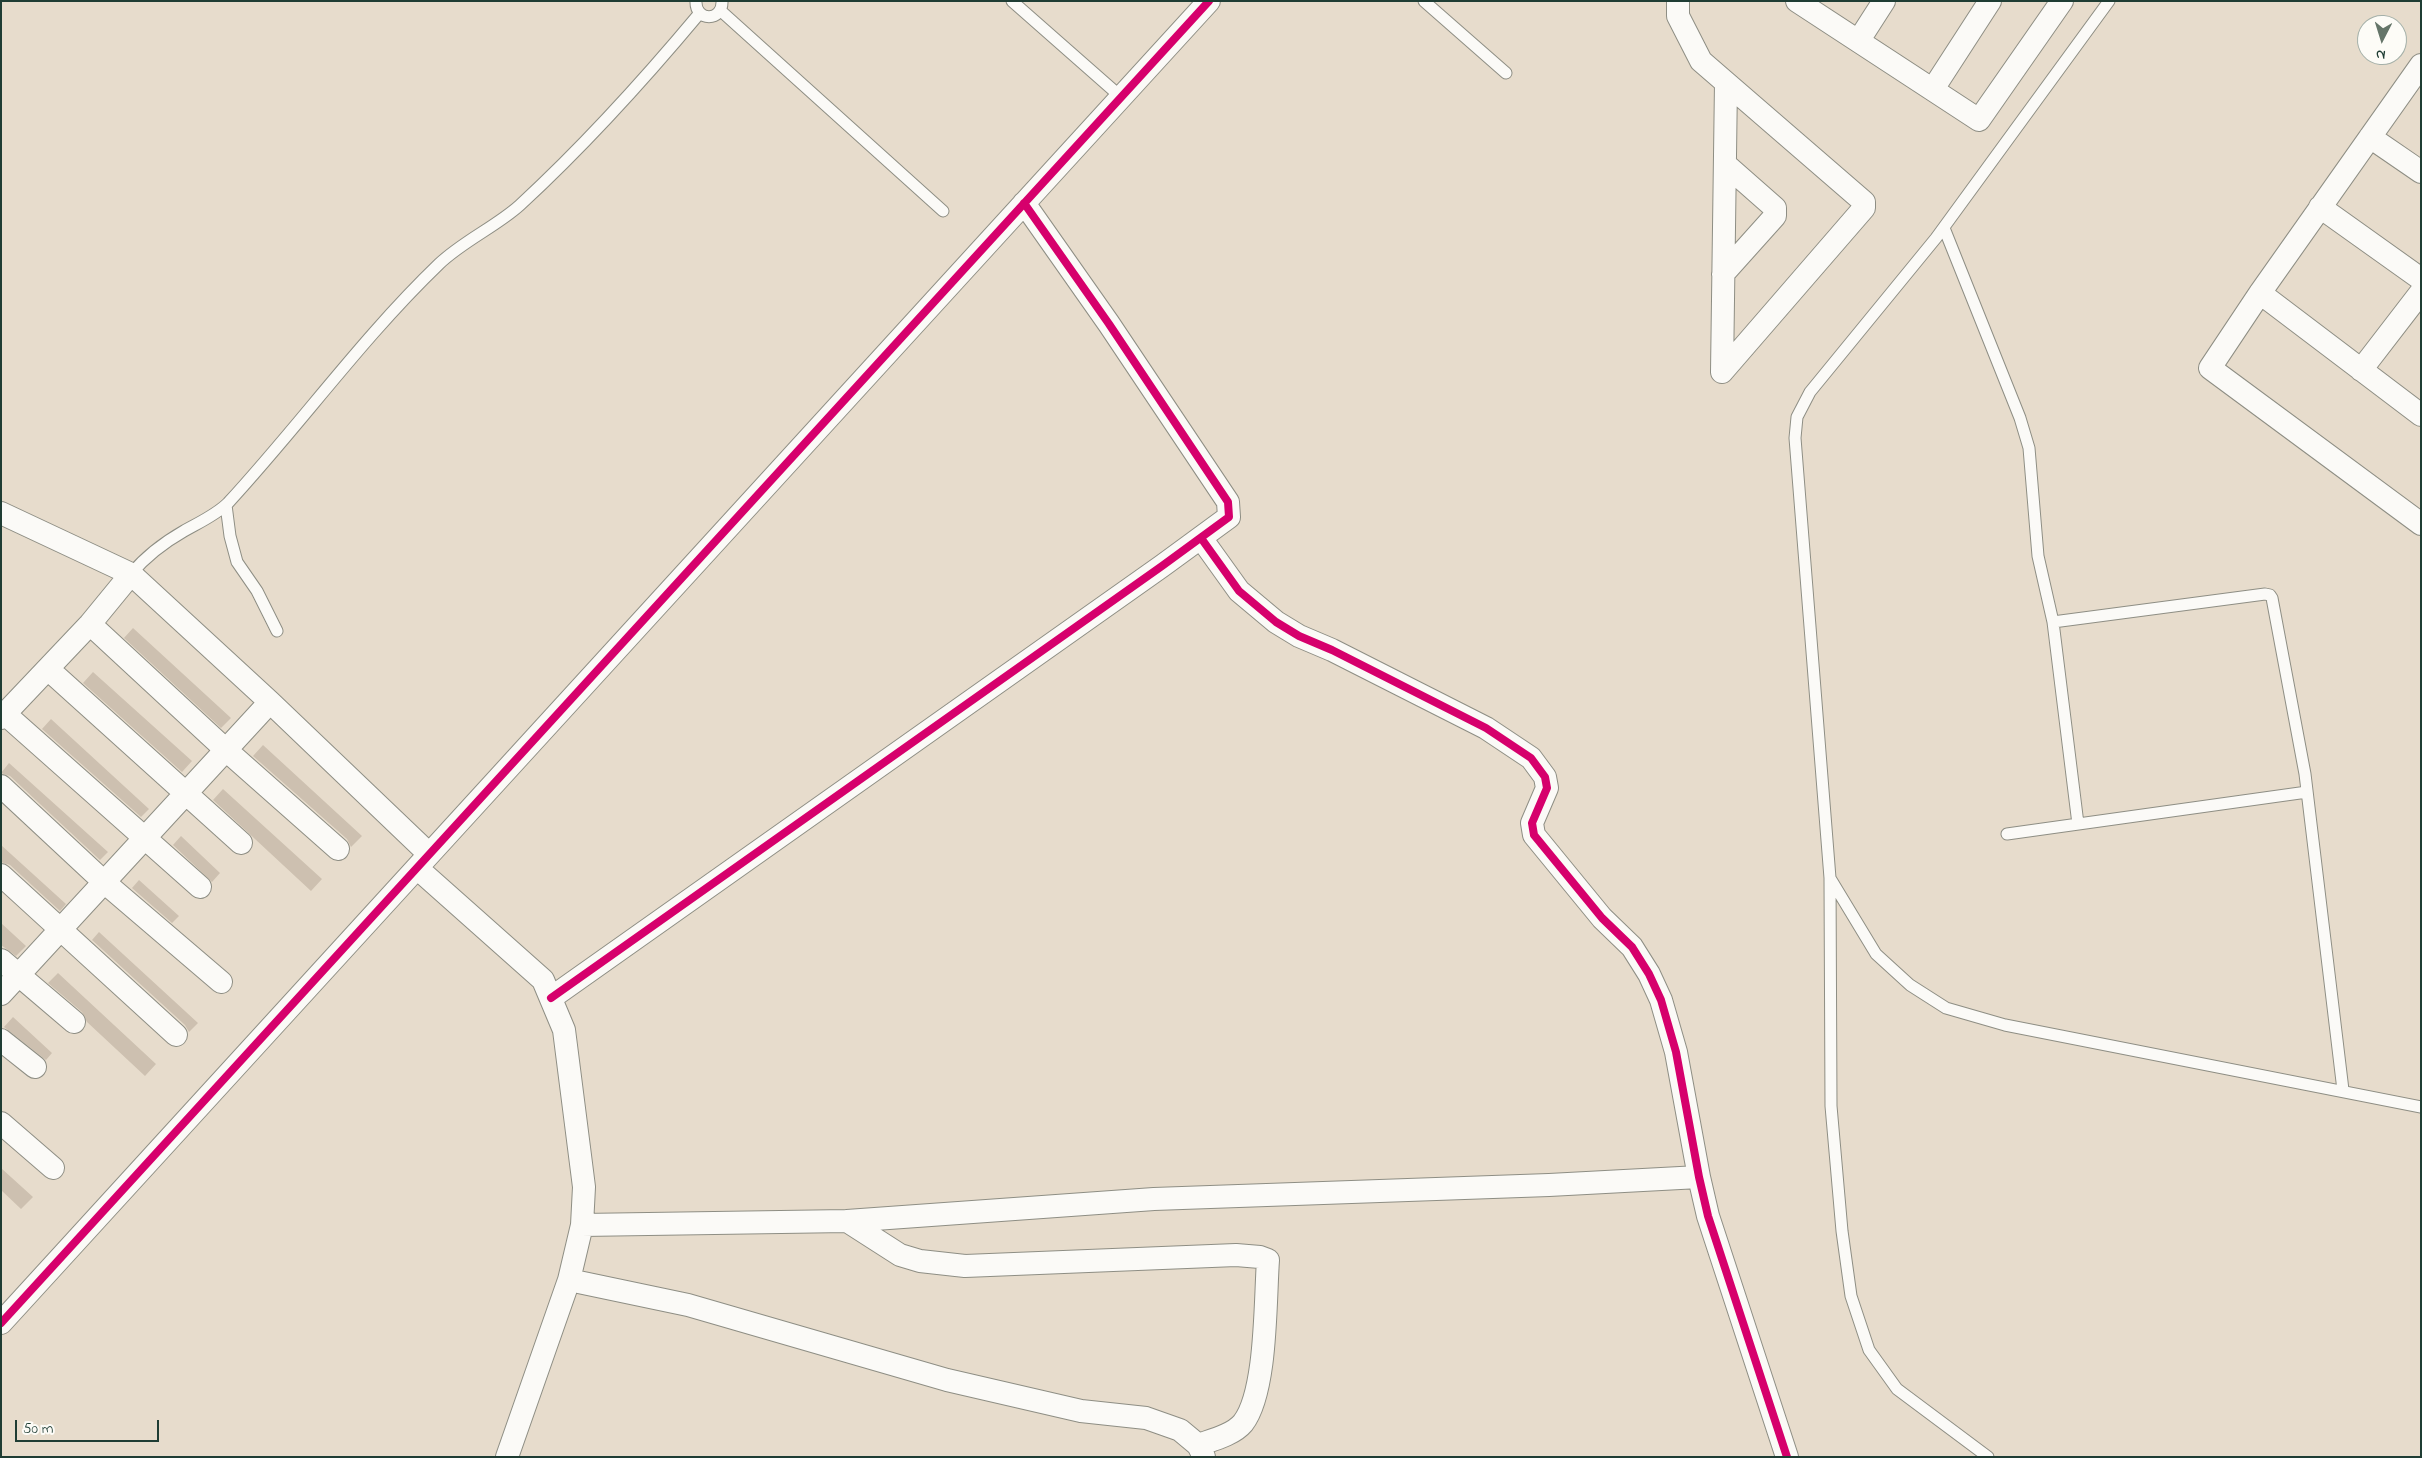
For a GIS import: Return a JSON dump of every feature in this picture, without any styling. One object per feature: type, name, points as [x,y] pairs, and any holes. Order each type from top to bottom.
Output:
[{"type":"street","points":[[5,1311],[423,861],[1209,1]]},
{"type":"street","points":[[1678,1],[1678,16],[1701,61],[1864,202],[1864,208],[1722,372],[1726,83]]},
{"type":"street","points":[[1797,1],[1979,120],[2062,1]]},
{"type":"street","points":[[1859,40],[1884,1]]},
{"type":"street","points":[[1933,89],[1990,1]]},
{"type":"street","points":[[2420,68],[2320,207],[2210,368],[2421,524]]},
{"type":"street","points":[[2370,136],[2421,172]]},
{"type":"street","points":[[1723,274],[1775,216],[1775,208],[1725,164]]},
{"type":"street","points":[[551,998],[1229,517],[1228,502],[1109,324],[1024,203]]},
{"type":"street","points":[[2320,207],[2419,294],[2361,370]]},
{"type":"street","points":[[2260,293],[2421,415]]},
{"type":"street","points":[[1,512],[130,574],[270,702],[423,861],[543,980],[564,1030],[584,1187],[582,1225],[569,1280],[507,1457]]},
{"type":"street","points":[[1201,538],[1238,591],[1276,622],[1299,636],[1332,650],[1486,728],[1530,758],[1545,777],[1547,788],[1532,823],[1534,835],[1602,918],[1632,947],[1649,974],[1661,1000],[1676,1052],[1699,1177],[1743,1325],[1787,1457]]},
{"type":"street","points":[[130,574],[90,624],[3,716],[200,887]]},
{"type":"street","points":[[90,624],[226,750],[338,849]]},
{"type":"street","points":[[48,669],[240,843]]},
{"type":"street","points":[[1,994],[270,702]]},
{"type":"street","points":[[1,786],[104,882],[221,982]]},
{"type":"street","points":[[1,875],[176,1035]]},
{"type":"street","points":[[1,960],[74,1022]]},
{"type":"street","points":[[1,1040],[35,1067]]},
{"type":"street","points":[[1,1123],[53,1168]]},
{"type":"street","points":[[582,1225],[847,1221],[1154,1199],[1549,1185],[1699,1177]]},
{"type":"street","points":[[569,1280],[688,1305],[947,1380],[1081,1411],[1146,1418],[1180,1430],[1201,1451],[1242,1424],[1253,1405],[1260,1364],[1268,1260],[1260,1257],[1236,1255],[964,1266],[920,1261],[900,1255],[847,1221]]},
{"type":"lane","points":[[696,1],[700,14],[709,18],[716,16],[722,6],[943,211]]},
{"type":"lane","points":[[1012,1],[1121,97]]},
{"type":"lane","points":[[1424,1],[1506,73]]},
{"type":"lane","points":[[1988,1457],[1897,1389],[1869,1350],[1851,1296],[1842,1231],[1831,1106],[1830,878],[1795,438],[1797,417],[1810,392],[1944,228],[2109,1]]},
{"type":"lane","points":[[130,574],[145,557],[160,545],[226,505],[331,381],[415,288],[440,263],[481,231],[518,207],[603,124],[700,14]]},
{"type":"lane","points":[[1944,228],[2020,418],[2029,448],[2038,556],[2053,622],[2078,824]]},
{"type":"lane","points":[[226,505],[230,536],[238,562],[261,597],[277,631]]},
{"type":"lane","points":[[2053,622],[2270,594],[2307,792],[2343,1090]]},
{"type":"lane","points":[[2007,834],[2307,792]]},
{"type":"lane","points":[[1830,878],[1876,954],[1910,985],[1946,1008],[2005,1025],[2343,1090],[2421,1107]]},
{"type":"building","points":[[133,628],[231,718],[221,728],[124,638]]},
{"type":"building","points":[[93,672],[192,761],[182,772],[83,683]]},
{"type":"building","points":[[51,719],[149,809],[141,817],[42,729]]},
{"type":"building","points":[[263,745],[362,836],[351,847],[347,839],[253,756]]},
{"type":"building","points":[[9,763],[108,852],[100,860],[10,776],[1,773]]},
{"type":"building","points":[[223,789],[322,879],[311,891],[213,800]]},
{"type":"building","points":[[181,836],[220,873],[212,882],[173,845]]},
{"type":"building","points":[[1,845],[66,904],[60,911],[10,865],[1,862]]},
{"type":"building","points":[[139,880],[179,916],[172,923],[132,888]]},
{"type":"building","points":[[1,923],[26,946],[16,956],[1,945]]},
{"type":"building","points":[[99,932],[198,1023],[189,1032],[185,1025],[92,940]]},
{"type":"building","points":[[58,973],[156,1064],[145,1076],[87,1022],[82,1012],[48,983]]},
{"type":"building","points":[[13,1017],[52,1053],[46,1060],[4,1027]]},
{"type":"building","points":[[1,1168],[33,1197],[21,1209],[1,1190]]},
{"type":"cycle path","points":[[1,1323],[1209,1]]},
{"type":"cycle path","points":[[551,998],[1229,517],[1228,502],[1109,324],[1024,203]]},
{"type":"cycle path","points":[[1201,538],[1239,591],[1276,622],[1299,636],[1332,650],[1486,728],[1531,758],[1545,777],[1547,788],[1532,823],[1534,835],[1602,918],[1632,947],[1649,974],[1661,1000],[1676,1052],[1708,1216],[1787,1457]]}]
